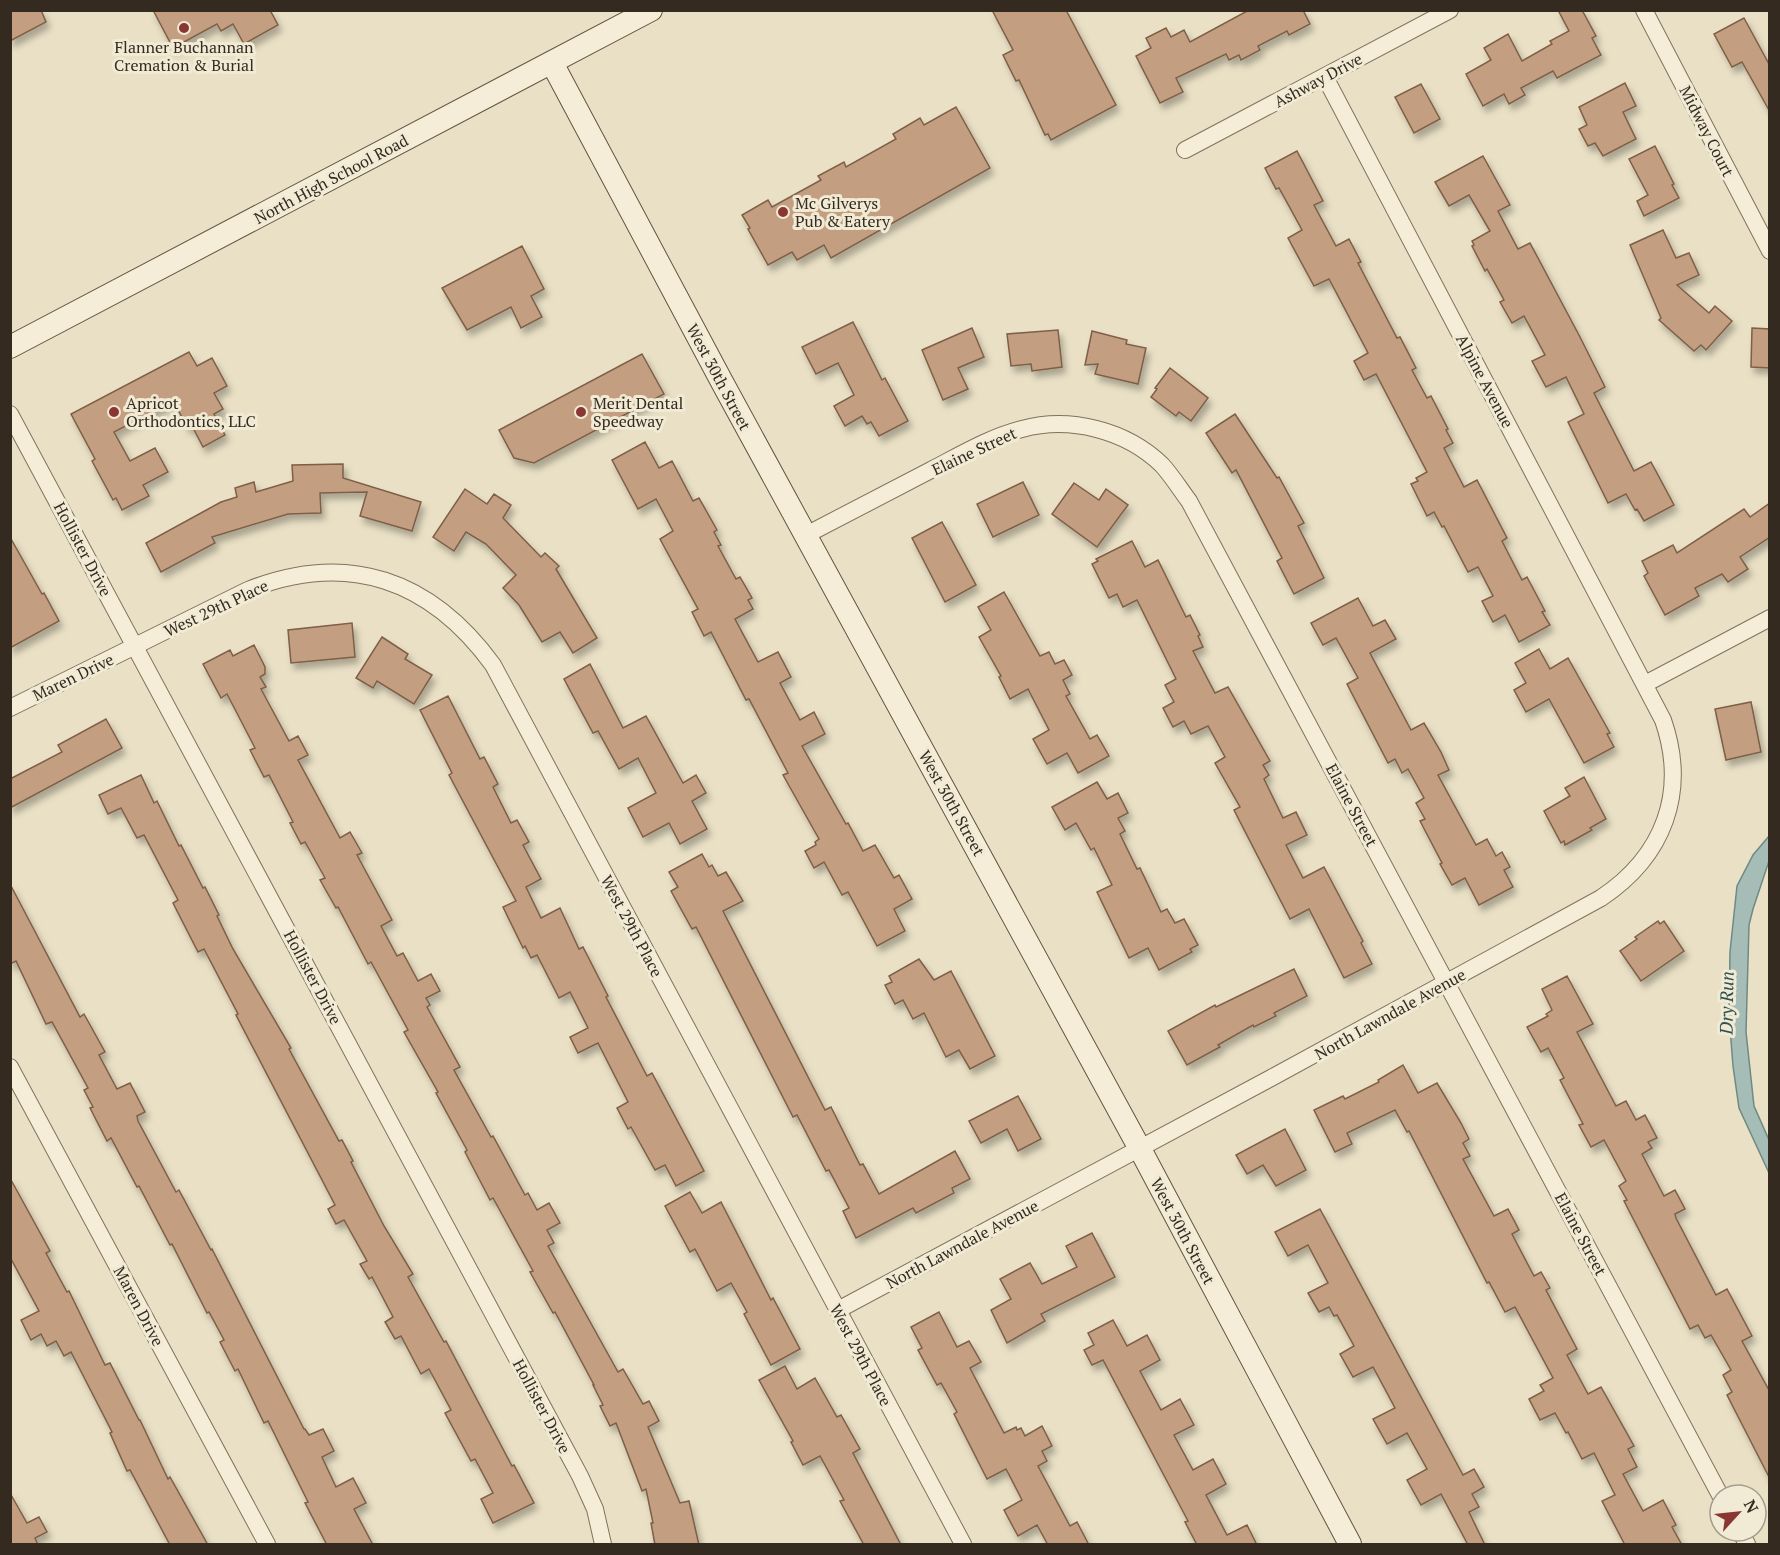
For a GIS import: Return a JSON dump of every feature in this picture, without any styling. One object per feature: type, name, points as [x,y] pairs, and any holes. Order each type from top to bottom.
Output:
[{"type":"street","name":"North High School Road","points":[[10,347],[651,10]]},
{"type":"street","name":"Ashway Drive","points":[[1185,150],[1450,10]]},
{"type":"street","name":"Midway Court","points":[[1644,10],[1770,251]]},
{"type":"street","name":"West 30th Street","points":[[552,63],[1140,1149],[1350,1545]]},
{"type":"street","name":"Alpine Avenue","points":[[1325,77],[1646,684]]},
{"type":"street","name":"Hollister Drive","points":[[10,414],[580,1476],[595,1509],[603,1545]]},
{"type":"street","name":"Elaine Street","points":[[806,535],[974,449],[1023,429],[1042,425],[1081,426],[1109,433],[1135,446],[1159,463],[1189,501],[1714,1483]]},
{"type":"street","name":"West 29th Place","points":[[136,646],[248,590],[286,577],[314,573],[352,574],[390,582],[417,594],[448,615],[476,642],[493,665],[963,1545]]},
{"type":"street","points":[[1646,684],[1770,618]]},
{"type":"street","name":"Maren Drive","points":[[10,708],[136,646]]},
{"type":"street","name":"North Lawndale Avenue","points":[[837,1310],[1140,1149],[1601,898],[1631,873],[1649,851],[1667,817],[1671,798],[1673,773],[1666,729],[1646,684]]},
{"type":"street","name":"Maren Drive","points":[[10,1067],[267,1545]]},
{"type":"water","name":"Dry Run","points":[[1769,836],[1769,861],[1749,925],[1746,1032],[1754,1106],[1769,1140],[1769,1173],[1739,1108],[1729,1015],[1730,952],[1737,886],[1753,855]]},
{"type":"building","points":[[10,10],[41,10],[46,22],[10,41]]},
{"type":"building","name":"Flanner Buchannan Cremation & Burial","points":[[153,10],[270,10],[278,25],[244,44],[233,24],[221,31],[217,24],[173,48]]},
{"type":"building","points":[[992,10],[1066,10],[1116,105],[1051,140],[1048,134],[1045,135],[1019,80],[1016,81],[1003,55],[1013,50]]},
{"type":"building","points":[[1249,10],[1303,10],[1310,24],[1289,35],[1287,31],[1258,46],[1260,50],[1241,60],[1239,55],[1229,60],[1226,54],[1176,78],[1183,92],[1160,103],[1136,56],[1151,48],[1146,38],[1166,28],[1171,37],[1184,30],[1190,42]]},
{"type":"building","points":[[1558,10],[1582,10],[1596,36],[1592,38],[1601,55],[1557,78],[1553,71],[1521,88],[1525,95],[1509,104],[1504,94],[1483,106],[1466,74],[1491,60],[1484,48],[1508,34],[1522,61],[1552,44],[1550,41],[1569,31]]},
{"type":"building","points":[[1744,18],[1770,66],[1770,112],[1742,62],[1732,67],[1714,34]]},
{"type":"building","points":[[1625,83],[1636,106],[1623,112],[1636,139],[1603,156],[1595,143],[1588,146],[1579,129],[1587,125],[1579,107]]},
{"type":"building","points":[[1421,84],[1440,119],[1414,133],[1395,97]]},
{"type":"building","points":[[956,107],[990,168],[831,258],[824,245],[797,260],[792,252],[768,265],[742,215],[768,200],[772,207],[821,180],[818,176],[844,162],[846,167],[896,139],[893,134],[920,118],[924,125]]},
{"type":"building","points":[[1655,146],[1679,198],[1644,216],[1637,201],[1648,195],[1629,159]]},
{"type":"building","points":[[1297,151],[1323,201],[1314,205],[1336,246],[1349,239],[1361,262],[1358,263],[1397,338],[1400,337],[1416,368],[1412,370],[1427,398],[1431,396],[1448,429],[1446,430],[1453,443],[1444,448],[1464,487],[1477,480],[1507,538],[1502,541],[1522,580],[1527,577],[1545,611],[1542,612],[1550,625],[1519,642],[1505,615],[1493,622],[1482,601],[1493,596],[1478,567],[1468,572],[1434,512],[1427,516],[1411,484],[1427,472],[1376,374],[1364,380],[1354,361],[1368,353],[1329,279],[1314,286],[1288,238],[1302,230],[1265,168]]},
{"type":"building","points":[[1483,156],[1510,205],[1498,211],[1518,249],[1530,243],[1580,337],[1605,387],[1594,393],[1634,471],[1651,462],[1674,505],[1644,521],[1626,494],[1608,503],[1568,422],[1584,414],[1566,377],[1546,387],[1532,361],[1545,355],[1524,316],[1512,323],[1500,302],[1504,300],[1472,246],[1474,245],[1472,241],[1490,231],[1469,195],[1449,206],[1435,182]]},
{"type":"building","points":[[1663,230],[1676,258],[1689,253],[1699,275],[1677,285],[1709,313],[1715,306],[1732,321],[1706,350],[1701,345],[1694,351],[1659,320],[1661,318],[1630,245]]},
{"type":"building","points":[[522,246],[544,289],[531,296],[542,317],[521,328],[511,307],[467,330],[442,288]]},
{"type":"building","points":[[853,322],[882,380],[885,378],[908,421],[879,436],[871,422],[867,424],[862,416],[845,426],[834,406],[854,395],[838,363],[816,374],[802,347]]},
{"type":"building","points":[[972,328],[984,357],[958,368],[968,389],[943,400],[922,350]]},
{"type":"building","points":[[1752,328],[1770,329],[1770,368],[1751,367]]},
{"type":"building","points":[[1058,330],[1062,367],[1032,371],[1031,364],[1011,366],[1007,334]]},
{"type":"building","points":[[1092,331],[1127,340],[1126,344],[1146,348],[1138,384],[1095,374],[1098,364],[1085,365]]},
{"type":"building","points":[[189,352],[197,366],[212,358],[227,386],[214,393],[223,409],[214,414],[225,435],[203,447],[192,426],[188,428],[173,401],[114,432],[130,461],[155,448],[168,472],[143,485],[149,496],[122,510],[116,498],[113,500],[92,461],[95,459],[71,414]]},
{"type":"building","name":"Merit Dental Speedway","points":[[642,354],[664,394],[534,463],[514,458],[499,430]]},
{"type":"building","points":[[1170,368],[1208,398],[1191,421],[1179,412],[1176,416],[1151,397]]},
{"type":"building","points":[[1235,414],[1277,478],[1279,477],[1304,523],[1298,526],[1324,578],[1294,594],[1277,561],[1282,558],[1236,470],[1232,473],[1206,433]]},
{"type":"building","points":[[645,442],[659,468],[672,461],[693,501],[699,498],[717,530],[714,532],[721,545],[718,546],[736,579],[740,577],[752,598],[748,600],[753,609],[735,619],[758,662],[778,652],[791,677],[780,683],[800,720],[814,712],[825,734],[802,746],[846,824],[848,823],[863,851],[875,845],[894,878],[899,875],[912,899],[894,909],[905,931],[877,946],[848,892],[842,895],[824,862],[814,868],[805,851],[816,845],[815,842],[819,839],[783,775],[788,773],[749,699],[746,700],[711,632],[704,636],[692,612],[698,609],[660,539],[673,531],[656,499],[638,509],[612,460]]},
{"type":"building","points":[[343,464],[343,478],[421,502],[412,531],[360,516],[367,492],[320,493],[321,513],[288,514],[212,537],[215,543],[161,572],[146,543],[221,502],[237,497],[235,488],[254,482],[256,492],[293,481],[292,465]]},
{"type":"building","points":[[1023,482],[1039,515],[993,537],[977,504]]},
{"type":"building","points":[[1074,483],[1099,500],[1106,489],[1128,505],[1097,547],[1052,514]]},
{"type":"building","points":[[465,489],[487,504],[494,494],[511,505],[503,518],[541,557],[545,553],[559,566],[556,569],[597,638],[573,653],[560,632],[542,642],[519,605],[503,588],[516,575],[486,544],[466,532],[454,551],[433,537]]},
{"type":"building","points":[[1770,503],[1770,537],[1740,557],[1748,569],[1728,582],[1722,574],[1695,588],[1699,596],[1665,615],[1644,576],[1648,573],[1642,561],[1673,545],[1677,553],[1744,509],[1750,517]]},
{"type":"building","points":[[942,522],[976,585],[945,602],[912,538]]},
{"type":"building","points":[[10,537],[59,621],[10,648]]},
{"type":"building","points":[[1132,541],[1145,567],[1158,560],[1186,617],[1190,615],[1200,635],[1198,636],[1203,647],[1193,651],[1215,693],[1228,687],[1270,761],[1263,765],[1269,775],[1264,779],[1283,818],[1296,812],[1307,835],[1286,845],[1303,878],[1324,867],[1363,941],[1361,943],[1372,964],[1344,978],[1309,909],[1290,919],[1234,810],[1240,807],[1215,763],[1225,757],[1208,726],[1191,734],[1184,721],[1173,727],[1163,708],[1174,702],[1165,685],[1176,679],[1137,600],[1123,607],[1117,594],[1109,598],[1092,564],[1098,561],[1096,559]]},
{"type":"building","points":[[1004,592],[1040,656],[1049,652],[1055,664],[1064,660],[1072,675],[1063,680],[1070,694],[1066,696],[1090,739],[1097,735],[1109,756],[1078,773],[1067,753],[1047,764],[1033,739],[1049,730],[1028,689],[1010,699],[999,677],[1001,676],[979,637],[991,630],[978,607]]},
{"type":"building","points":[[1358,598],[1373,626],[1385,620],[1396,639],[1370,653],[1411,730],[1424,723],[1441,752],[1449,770],[1438,775],[1476,845],[1487,839],[1496,856],[1502,852],[1510,867],[1504,870],[1513,887],[1479,905],[1465,878],[1452,885],[1440,864],[1442,863],[1420,821],[1425,819],[1416,803],[1424,798],[1408,769],[1402,773],[1395,759],[1388,763],[1347,684],[1358,678],[1336,638],[1323,645],[1311,623]]},
{"type":"building","points":[[352,623],[355,657],[291,663],[288,630]]},
{"type":"building","points":[[382,637],[408,654],[405,659],[432,675],[414,704],[377,681],[373,688],[356,678]]},
{"type":"building","points":[[254,645],[265,667],[265,674],[260,677],[266,687],[261,689],[289,741],[298,736],[308,755],[298,760],[340,838],[350,832],[362,853],[357,855],[392,920],[381,926],[397,956],[403,953],[418,981],[431,974],[440,991],[426,998],[430,1005],[427,1007],[460,1067],[454,1070],[525,1195],[528,1193],[537,1210],[549,1203],[560,1223],[547,1230],[554,1243],[548,1246],[618,1372],[623,1369],[643,1404],[649,1401],[659,1421],[648,1427],[680,1503],[689,1501],[699,1545],[655,1545],[646,1489],[642,1491],[616,1423],[610,1426],[600,1406],[603,1405],[594,1385],[555,1312],[553,1313],[530,1272],[533,1271],[493,1198],[490,1200],[465,1152],[467,1150],[436,1093],[438,1092],[404,1032],[408,1030],[371,962],[368,964],[338,907],[336,908],[320,880],[325,878],[305,842],[301,844],[290,823],[293,822],[269,775],[264,777],[250,750],[255,748],[227,694],[221,698],[203,664],[230,650],[233,656]]},
{"type":"building","points":[[1539,649],[1550,669],[1568,658],[1610,733],[1607,734],[1614,747],[1584,763],[1549,699],[1526,712],[1514,690],[1526,683],[1515,663]]},
{"type":"building","points":[[590,664],[623,728],[646,716],[683,783],[696,775],[706,793],[692,801],[707,829],[680,844],[669,823],[643,837],[628,808],[656,793],[638,758],[619,769],[598,731],[593,733],[564,679]]},
{"type":"building","points":[[448,696],[480,759],[484,757],[498,784],[493,787],[511,823],[517,820],[529,842],[523,845],[541,879],[526,887],[541,918],[560,908],[579,949],[583,947],[647,1076],[652,1073],[704,1171],[676,1186],[665,1165],[655,1170],[631,1127],[628,1129],[617,1108],[628,1102],[598,1043],[578,1053],[570,1037],[588,1028],[570,992],[559,998],[537,955],[531,958],[525,946],[523,948],[503,907],[516,901],[449,775],[452,773],[420,710]]},
{"type":"building","points":[[1751,702],[1761,752],[1726,760],[1715,709]]},
{"type":"building","points":[[106,719],[122,748],[10,808],[10,779],[62,752],[58,745]]},
{"type":"building","points":[[141,775],[154,803],[157,801],[179,846],[181,845],[203,888],[205,887],[233,949],[291,1048],[289,1049],[339,1141],[342,1140],[384,1226],[413,1274],[408,1277],[444,1342],[446,1341],[534,1503],[493,1523],[481,1499],[493,1493],[475,1459],[471,1461],[445,1413],[451,1410],[429,1369],[421,1374],[401,1336],[395,1339],[385,1322],[393,1317],[372,1277],[369,1279],[360,1264],[367,1261],[344,1220],[336,1224],[328,1209],[335,1205],[204,949],[198,952],[173,903],[178,900],[144,835],[137,838],[121,808],[108,814],[99,795]]},
{"type":"building","points":[[1584,777],[1606,819],[1565,845],[1564,841],[1561,843],[1544,811],[1570,796],[1565,788]]},
{"type":"building","points":[[1097,782],[1107,799],[1118,793],[1128,813],[1118,818],[1125,831],[1120,834],[1137,869],[1140,868],[1161,912],[1167,909],[1175,923],[1184,919],[1198,945],[1190,949],[1192,952],[1159,970],[1148,948],[1129,958],[1097,892],[1112,885],[1094,848],[1091,850],[1076,823],[1065,830],[1052,807]]},
{"type":"building","points":[[702,854],[709,867],[712,865],[718,876],[726,872],[743,901],[723,911],[825,1110],[831,1107],[860,1165],[863,1164],[879,1194],[955,1151],[970,1179],[952,1188],[954,1193],[916,1213],[913,1208],[856,1238],[843,1211],[849,1208],[829,1170],[826,1171],[797,1115],[793,1117],[696,927],[692,929],[671,891],[678,887],[669,872]]},
{"type":"building","points":[[10,884],[80,1017],[84,1014],[105,1052],[99,1055],[117,1089],[130,1083],[145,1112],[137,1116],[138,1121],[176,1192],[179,1190],[212,1249],[304,1429],[309,1435],[323,1429],[334,1451],[322,1457],[336,1487],[353,1478],[366,1503],[354,1509],[373,1545],[327,1545],[305,1503],[308,1502],[268,1421],[264,1423],[238,1369],[235,1371],[220,1342],[224,1340],[209,1312],[207,1313],[172,1244],[170,1245],[111,1138],[107,1141],[90,1108],[93,1107],[84,1090],[88,1088],[52,1022],[46,1024],[16,961],[10,964]]},
{"type":"building","points":[[1658,921],[1660,924],[1664,921],[1684,951],[1641,981],[1620,951]]},
{"type":"building","points":[[919,959],[934,980],[951,971],[995,1056],[970,1069],[959,1050],[946,1057],[924,1013],[913,1019],[903,1000],[895,1004],[885,985],[892,982],[889,976]]},
{"type":"building","points":[[1294,969],[1307,996],[1274,1013],[1276,1016],[1254,1027],[1253,1025],[1218,1045],[1220,1047],[1187,1065],[1168,1031],[1215,1005],[1216,1007]]},
{"type":"building","points":[[1567,976],[1593,1024],[1577,1032],[1616,1106],[1626,1101],[1636,1120],[1645,1115],[1657,1138],[1648,1142],[1652,1148],[1642,1154],[1664,1196],[1675,1190],[1685,1209],[1675,1214],[1676,1218],[1716,1295],[1727,1289],[1752,1336],[1742,1341],[1770,1392],[1770,1479],[1727,1395],[1732,1392],[1723,1375],[1731,1370],[1711,1335],[1705,1338],[1698,1325],[1690,1329],[1624,1201],[1627,1200],[1619,1186],[1626,1181],[1604,1140],[1591,1147],[1579,1125],[1583,1124],[1560,1080],[1564,1078],[1548,1048],[1541,1052],[1527,1027],[1548,1016],[1546,1014],[1552,1010],[1542,989]]},
{"type":"building","points":[[1403,1065],[1418,1093],[1437,1083],[1461,1123],[1469,1139],[1463,1143],[1470,1156],[1463,1159],[1494,1216],[1508,1209],[1519,1230],[1512,1234],[1534,1276],[1541,1272],[1550,1288],[1546,1290],[1577,1349],[1567,1355],[1588,1394],[1601,1387],[1634,1446],[1628,1449],[1637,1467],[1623,1474],[1643,1511],[1663,1500],[1676,1525],[1672,1527],[1682,1545],[1625,1545],[1602,1501],[1615,1495],[1594,1453],[1582,1459],[1555,1413],[1540,1420],[1529,1399],[1544,1391],[1540,1385],[1553,1378],[1515,1307],[1505,1312],[1489,1282],[1487,1283],[1409,1131],[1407,1132],[1395,1110],[1347,1133],[1352,1144],[1335,1152],[1314,1110],[1343,1096],[1345,1099],[1379,1082],[1378,1080]]},
{"type":"building","points":[[1018,1096],[1041,1139],[1018,1151],[1007,1129],[981,1143],[969,1121]]},
{"type":"building","points":[[1285,1129],[1306,1170],[1276,1186],[1263,1165],[1247,1174],[1236,1155]]},
{"type":"building","points":[[10,1178],[50,1251],[46,1253],[67,1292],[69,1291],[105,1365],[110,1363],[168,1479],[170,1477],[208,1545],[170,1545],[130,1470],[127,1471],[110,1433],[112,1432],[71,1352],[64,1356],[56,1341],[47,1346],[41,1334],[31,1340],[21,1320],[39,1311],[10,1257]]},
{"type":"building","points":[[690,1192],[702,1213],[721,1202],[771,1300],[773,1298],[800,1349],[771,1365],[744,1314],[747,1312],[731,1283],[717,1291],[695,1249],[690,1252],[665,1206]]},
{"type":"building","points":[[1320,1209],[1463,1475],[1474,1469],[1484,1487],[1472,1494],[1479,1507],[1469,1512],[1485,1545],[1468,1545],[1441,1494],[1421,1505],[1407,1480],[1427,1469],[1407,1433],[1387,1444],[1373,1419],[1395,1408],[1373,1367],[1353,1377],[1340,1354],[1354,1346],[1337,1315],[1334,1316],[1329,1307],[1319,1312],[1308,1293],[1328,1283],[1308,1245],[1288,1256],[1275,1232]]},
{"type":"building","points":[[1092,1233],[1115,1277],[1041,1314],[1045,1321],[1007,1343],[991,1310],[1011,1299],[1000,1279],[1030,1263],[1042,1284],[1077,1267],[1066,1246]]},
{"type":"building","points":[[939,1312],[957,1347],[969,1341],[981,1362],[970,1368],[1004,1433],[1016,1427],[1017,1430],[1021,1428],[1025,1436],[1042,1426],[1052,1446],[1042,1451],[1047,1461],[1038,1466],[1070,1526],[1077,1522],[1089,1545],[1048,1545],[1037,1525],[1018,1536],[1004,1510],[1022,1500],[1006,1469],[987,1479],[954,1414],[957,1412],[941,1383],[937,1385],[918,1350],[922,1348],[911,1327]]},
{"type":"building","points":[[1113,1320],[1127,1346],[1147,1335],[1160,1360],[1140,1371],[1161,1410],[1180,1399],[1194,1425],[1174,1435],[1193,1470],[1213,1459],[1226,1484],[1206,1495],[1227,1535],[1247,1525],[1257,1545],[1197,1545],[1185,1522],[1188,1521],[1103,1360],[1092,1365],[1084,1350],[1094,1345],[1088,1333]]},
{"type":"building","points":[[785,1366],[797,1389],[815,1378],[837,1417],[841,1415],[860,1449],[853,1453],[901,1545],[864,1545],[840,1501],[844,1500],[820,1456],[803,1465],[791,1442],[793,1441],[759,1380]]},
{"type":"building","points":[[10,1493],[27,1523],[39,1517],[47,1532],[35,1538],[38,1545],[10,1545]]},
{"type":"place","name":"Flanner Buchannan Cremation & Burial","points":[[184,28]]},
{"type":"place","name":"Mc Gilverys Pub & Eatery","points":[[783,212]]},
{"type":"place","name":"Apricot Orthodontics, LLC","points":[[114,412]]},
{"type":"place","name":"Merit Dental Speedway","points":[[581,412]]}]
